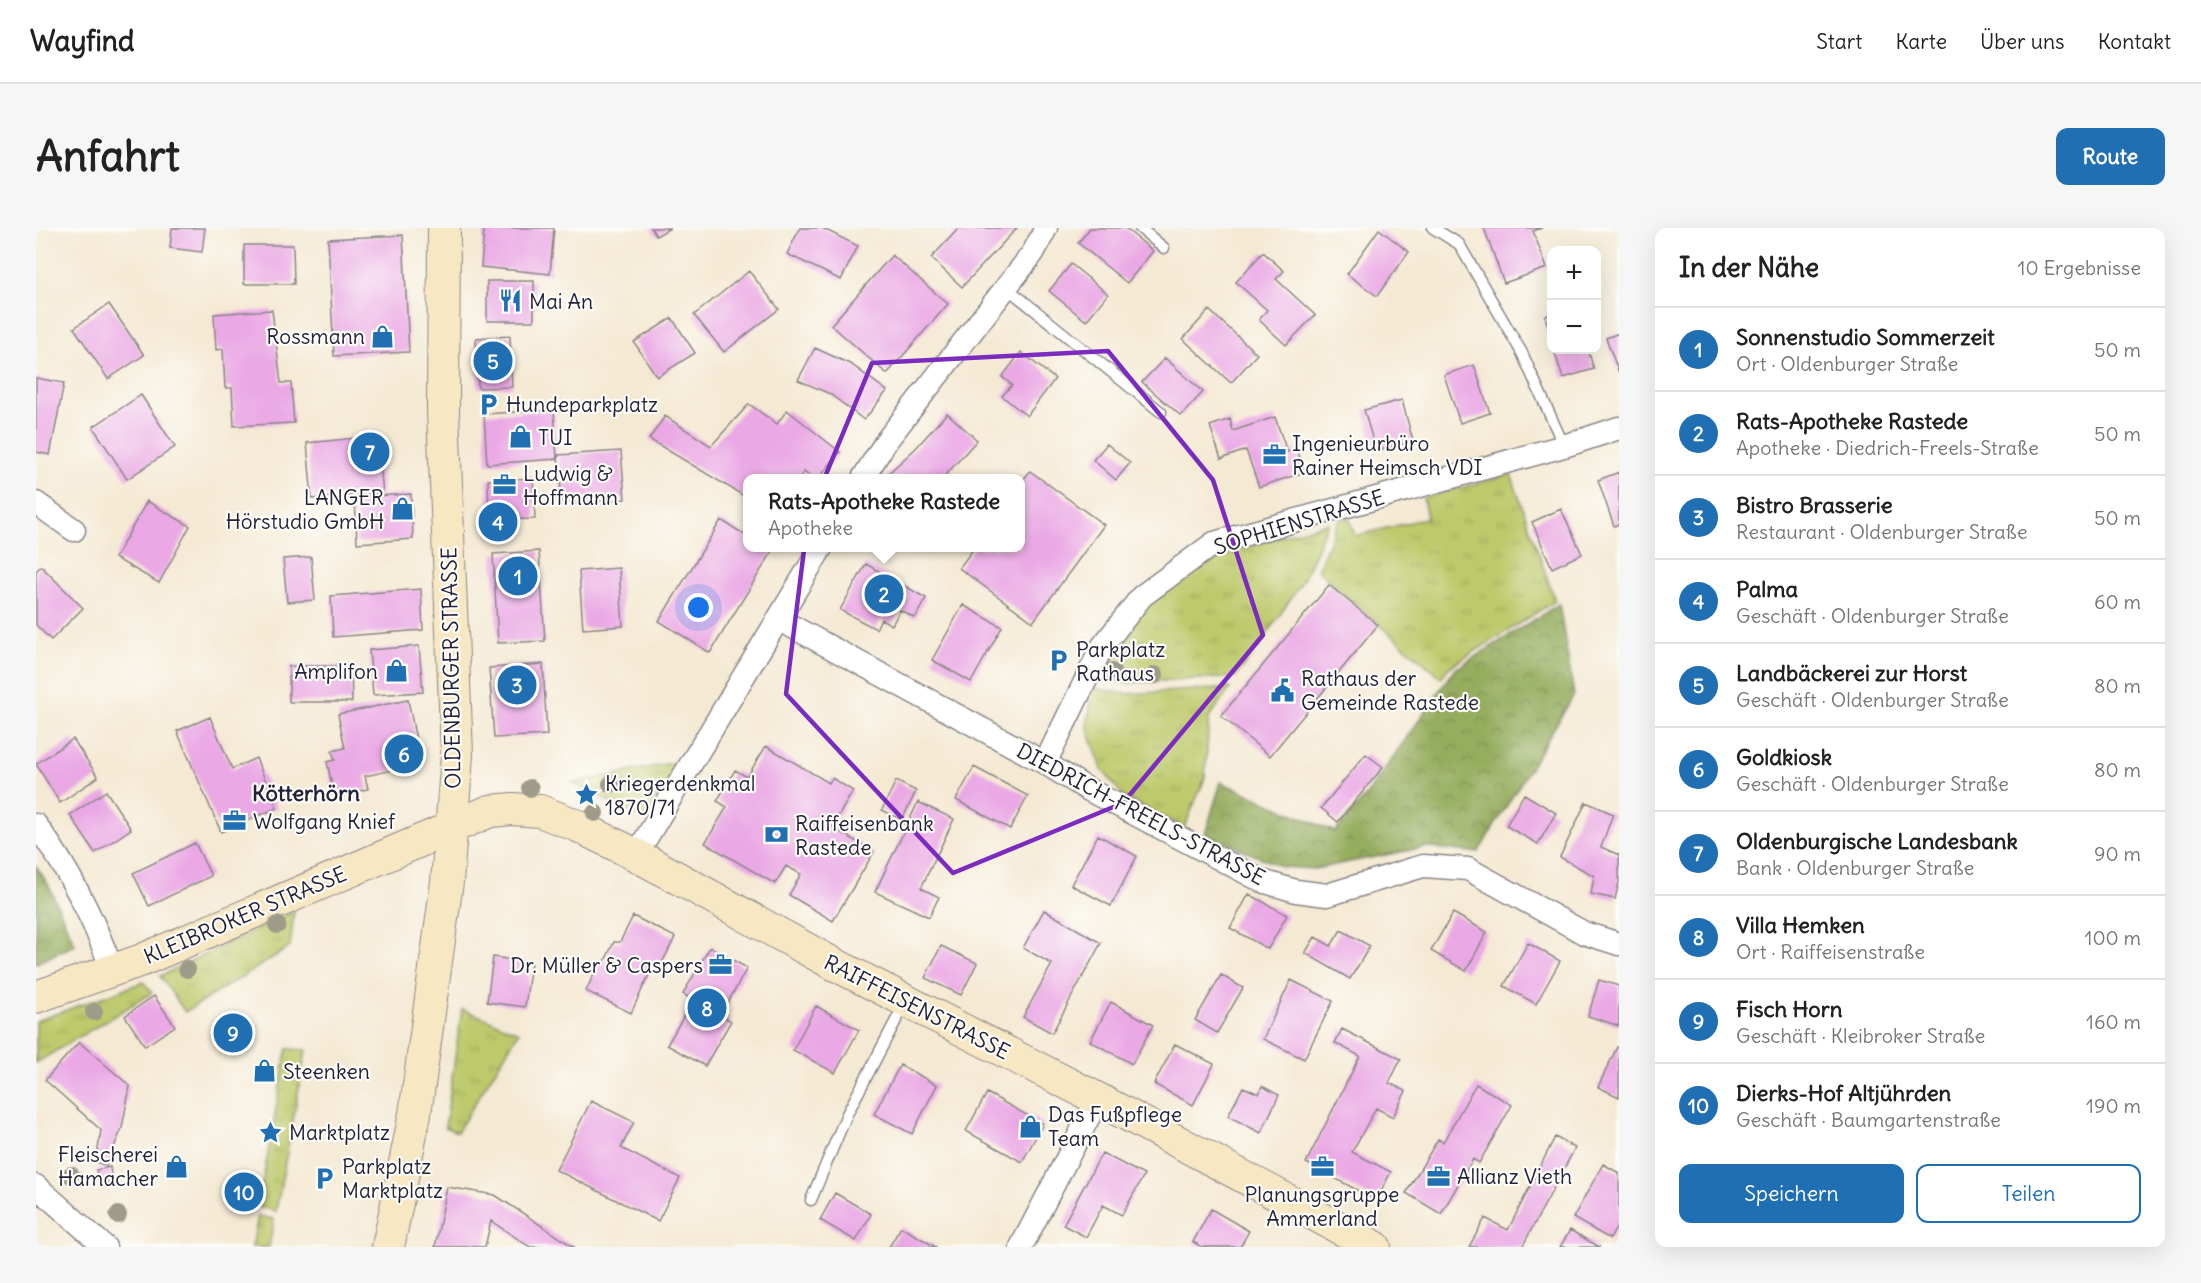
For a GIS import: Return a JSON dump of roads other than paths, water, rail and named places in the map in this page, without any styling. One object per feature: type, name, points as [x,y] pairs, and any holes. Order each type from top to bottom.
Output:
[{"type":"street","name":"OLDENBURGER STRASSE","points":[[388,1247],[415,1114],[452,827],[457,740],[443,418],[444,228]]},
{"type":"street","points":[[866,474],[887,440],[1033,252],[1046,228]]},
{"type":"street","name":"SOPHIENSTRASSE","points":[[1045,763],[1102,647],[1142,596],[1214,543],[1564,446],[1619,428]]},
{"type":"street","points":[[36,503],[74,530]]},
{"type":"street","points":[[636,855],[819,552]]},
{"type":"street","name":"DIEDRICH-FREELS-STRASSE","points":[[778,619],[1045,763],[1089,790],[1274,884],[1296,891],[1327,895],[1423,866],[1468,869],[1584,933],[1619,944]]},
{"type":"street","name":"RAIFFEISENSTRASSE","points":[[452,827],[490,811],[513,808],[540,811],[636,855],[906,1002],[1098,1099],[1375,1247]]},
{"type":"street","points":[[36,825],[75,889],[112,970]]},
{"type":"street","name":"KLEIBROKER STRASSE","points":[[36,997],[217,929],[452,827]]},
{"type":"street","points":[[1021,1247],[1098,1099]]},
{"type":"street","points":[[36,1186],[105,1247]]},
{"type":"lane","points":[[1140,228],[1164,248]]},
{"type":"lane","points":[[1433,228],[1459,244],[1522,352],[1564,446]]},
{"type":"lane","points":[[1006,287],[1161,412]]},
{"type":"lane","points":[[811,1200],[848,1114],[906,1002]]},
{"type":"place","name":"Mai An","points":[[511,301]]},
{"type":"place","name":"Rossmann","points":[[383,336]]},
{"type":"place","name":"Landbäckerei zur Horst","points":[[493,361]]},
{"type":"place","name":"Hundeparkplatz","points":[[488,404]]},
{"type":"place","name":"TUI","points":[[520,437]]},
{"type":"place","name":"Oldenburgische Landesbank","points":[[370,452]]},
{"type":"place","name":"Ingenieurbüro Rainer Heimsch VDI","points":[[1274,455]]},
{"type":"place","name":"Ludwig & Hoffmann","points":[[505,485]]},
{"type":"place","name":"LANGER Hörstudio GmbH","points":[[402,509]]},
{"type":"place","name":"Palma","points":[[498,522]]},
{"type":"place","name":"Sonnenstudio Sommerzeit","points":[[518,576]]},
{"type":"place","name":"Rats-Apotheke Rastede","points":[[884,594]]},
{"type":"place","name":"Parkplatz Rathaus","points":[[1058,661]]},
{"type":"place","name":"Amplifon","points":[[396,671]]},
{"type":"place","name":"Bistro Brasserie","points":[[517,685]]},
{"type":"place","name":"Rathaus der Gemeinde Rastede","points":[[1283,690]]},
{"type":"place","name":"Goldkiosk","points":[[404,754]]},
{"type":"place","name":"Kriegerdenkmal 1870/71","points":[[587,795]]},
{"type":"place","name":"Wolfgang Knief","points":[[235,821]]},
{"type":"place","name":"Raiffeisenbank Rastede","points":[[777,835]]},
{"type":"place","name":"Dr. Müller & Caspers","points":[[721,965]]},
{"type":"place","name":"Villa Hemken","points":[[707,1008]]},
{"type":"place","name":"Fisch Horn","points":[[233,1033]]},
{"type":"place","name":"Steenken","points":[[265,1071]]},
{"type":"place","name":"Das Fußpflege Team","points":[[1030,1126]]},
{"type":"place","name":"Marktplatz","points":[[271,1132]]},
{"type":"place","name":"Fleischerei Hamacher","points":[[176,1166]]},
{"type":"place","name":"Planungsgruppe Ammerland","points":[[1322,1166]]},
{"type":"place","name":"Allianz Vieth","points":[[1439,1176]]},
{"type":"place","name":"Parkplatz Marktplatz","points":[[324,1178]]},
{"type":"place","name":"Dierks-Hof Altjührden","points":[[244,1192]]},
{"type":"district","name":"Kötterhörn","points":[[306,793]]}]
